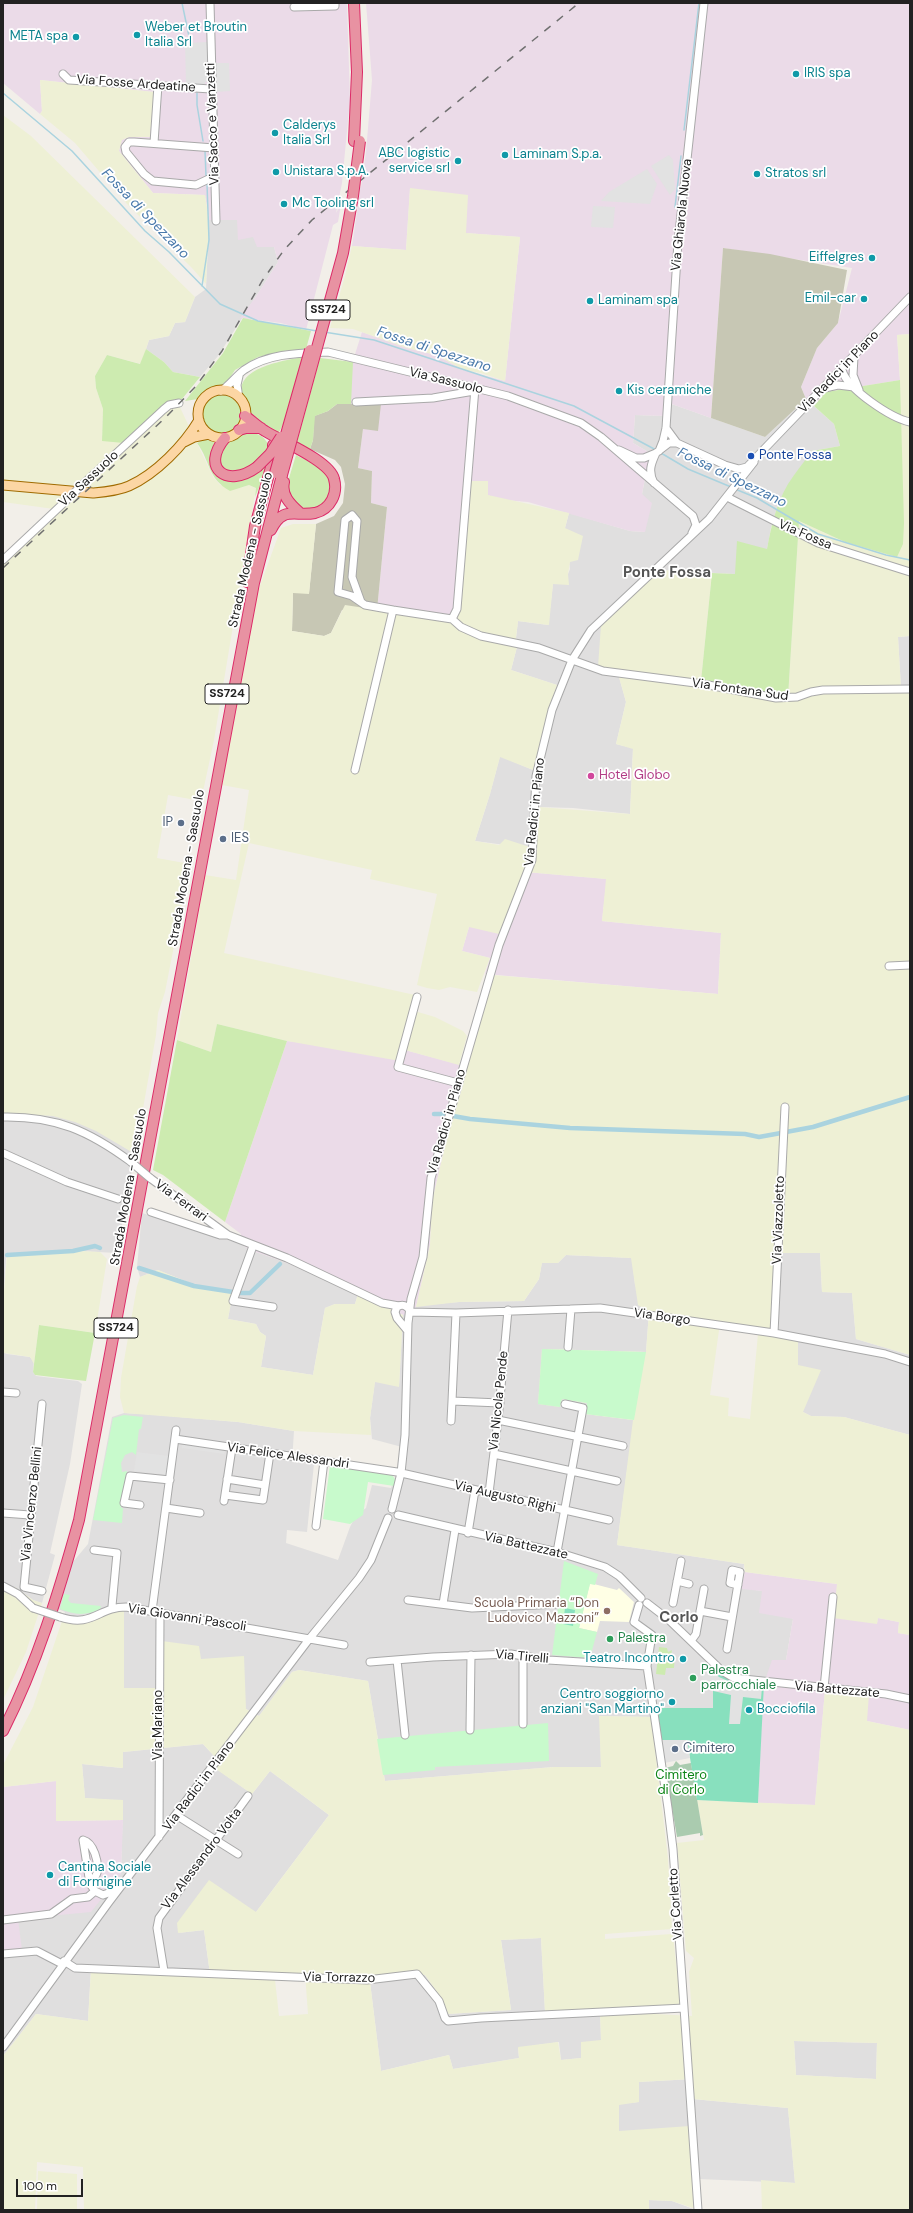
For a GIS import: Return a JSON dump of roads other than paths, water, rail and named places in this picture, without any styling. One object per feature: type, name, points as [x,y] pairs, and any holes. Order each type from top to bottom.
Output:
[{"type":"highway","name":"Strada Modena - Sassuolo","points":[[3,1731],[25,1683],[58,1598],[79,1520],[248,614],[281,475],[289,422],[337,252],[357,141],[357,72],[354,3]]},
{"type":"highway","name":"Strada Modena - Sassuolo","points":[[3,1718],[43,1619],[74,1518],[247,582],[288,454],[342,253],[353,196],[363,74],[360,3]]},
{"type":"highway","points":[[246,416],[263,430],[323,464],[334,476],[335,492],[333,500],[327,506],[315,513],[299,512],[284,515],[276,520],[264,544]]},
{"type":"highway","points":[[225,438],[215,453],[215,460],[222,472],[227,476],[240,477],[257,467],[275,448],[289,422]]},
{"type":"highway","points":[[239,430],[246,428],[263,430]]},
{"type":"highway","points":[[247,582],[255,526],[274,456],[273,447],[263,430]]},
{"type":"highway","points":[[281,475],[284,493],[299,512]]},
{"type":"main road","points":[[179,445],[194,437],[209,434],[225,438],[239,430],[246,416],[243,404],[234,394],[221,391]]},
{"type":"main road","name":"Via Sassuolo","points":[[199,420],[199,408],[205,398],[209,394],[221,391]]},
{"type":"main road","points":[[3,485],[93,493],[111,491],[127,486],[144,478],[179,445],[199,420],[209,434]]},
{"type":"street","name":"Via Sacco e Vanzetti","points":[[210,3],[211,89],[216,221]]},
{"type":"street","points":[[294,6],[335,6],[335,3]]},
{"type":"street","name":"Via Ghiarola Nuova","points":[[663,445],[666,428],[678,242],[704,3]]},
{"type":"street","name":"Via Fosse Ardeatine","points":[[63,74],[69,80],[211,89]]},
{"type":"street","points":[[154,143],[158,85]]},
{"type":"street","points":[[214,148],[129,142],[125,147],[126,152],[150,180],[196,185],[215,176]]},
{"type":"street","name":"Via Radici in Piano","points":[[3,2047],[109,1902],[371,1560],[394,1515],[401,1473],[405,1435],[407,1330],[412,1294],[423,1257],[431,1178],[499,945],[532,860],[536,776],[552,710],[572,660],[591,630],[713,514],[754,462],[910,298]]},
{"type":"street","name":"Via Sassuolo","points":[[221,391],[231,384],[242,371],[267,359],[284,355],[328,352],[474,390],[508,396],[568,417],[588,428],[613,447],[654,483]]},
{"type":"street","points":[[854,357],[853,375],[857,389]]},
{"type":"street","points":[[842,370],[853,375]]},
{"type":"street","points":[[842,370],[857,389],[882,411],[896,419],[910,422]]},
{"type":"street","points":[[239,398],[237,385],[242,371]]},
{"type":"street","points":[[824,388],[838,385],[857,389]]},
{"type":"street","points":[[356,402],[418,399],[474,390],[457,609],[452,619],[393,610],[361,602],[352,596],[340,594],[337,590],[345,520],[352,515],[357,521],[352,578],[361,602]]},
{"type":"street","name":"Via Sassuolo","points":[[3,560],[162,410],[170,405],[179,403]]},
{"type":"street","points":[[666,428],[677,443]]},
{"type":"street","points":[[688,539],[696,525],[693,516],[654,483],[650,469],[655,454],[663,445],[677,443],[726,465],[741,469],[754,462]]},
{"type":"street","points":[[613,447],[636,458],[655,454]]},
{"type":"street","points":[[726,465],[735,474],[734,488]]},
{"type":"street","name":"Via Fossa","points":[[734,488],[818,544],[910,572]]},
{"type":"street","points":[[693,516],[706,517],[713,514]]},
{"type":"street","points":[[355,770],[393,610]]},
{"type":"street","name":"Via Fontana Sud","points":[[452,619],[461,626],[481,636],[539,648],[603,671],[703,684],[776,698],[797,698],[811,692],[823,690],[910,689]]},
{"type":"street","points":[[889,966],[910,965]]},
{"type":"street","points":[[417,997],[398,1067],[458,1083]]},
{"type":"street","name":"Via Viazzoletto","points":[[774,1333],[785,1107]]},
{"type":"street","name":"Via Ferrari","points":[[3,1117],[24,1116],[64,1123],[96,1138],[131,1162],[150,1178],[228,1235],[287,1258],[382,1302],[401,1306]]},
{"type":"street","points":[[3,1153],[67,1182],[118,1199]]},
{"type":"street","name":"Via Ferrari","points":[[151,1212],[220,1235],[228,1235]]},
{"type":"street","points":[[253,1246],[233,1301],[273,1307]]},
{"type":"street","name":"Via Radici in Piano","points":[[397,1317],[395,1310],[412,1294]]},
{"type":"street","name":"Via Ferrari","points":[[382,1302],[391,1309],[397,1317]]},
{"type":"street","points":[[397,1317],[404,1321],[410,1313],[401,1306]]},
{"type":"street","name":"Via Borgo","points":[[410,1313],[456,1313],[600,1308],[774,1333],[884,1354],[910,1362]]},
{"type":"street","points":[[568,1347],[571,1309]]},
{"type":"street","name":"Via Nicola Pende","points":[[489,1493],[500,1403],[508,1310]]},
{"type":"street","points":[[451,1422],[456,1313]]},
{"type":"street","points":[[397,1317],[407,1330]]},
{"type":"street","points":[[3,1392],[16,1393]]},
{"type":"street","points":[[452,1400],[500,1403]]},
{"type":"street","name":"Via Vincenzo Bellini","points":[[42,1404],[24,1587],[42,1591]]},
{"type":"street","points":[[557,1552],[583,1408],[565,1404]]},
{"type":"street","points":[[498,1420],[623,1446]]},
{"type":"street","name":"Via Mariano","points":[[159,1838],[156,1612],[166,1508],[176,1430]]},
{"type":"street","name":"Via Felice Alessandri","points":[[175,1440],[401,1473]]},
{"type":"street","points":[[232,1448],[224,1498],[263,1500],[270,1453]]},
{"type":"street","points":[[494,1454],[617,1481]]},
{"type":"street","points":[[316,1526],[324,1461]]},
{"type":"street","name":"Via Augusto Righi","points":[[401,1473],[609,1520]]},
{"type":"street","points":[[140,1505],[124,1503],[130,1476],[170,1480]]},
{"type":"street","points":[[227,1480],[265,1485]]},
{"type":"street","points":[[468,1533],[475,1490]]},
{"type":"street","points":[[166,1508],[200,1513]]},
{"type":"street","points":[[3,1513],[30,1515]]},
{"type":"street","name":"Via Battezzate","points":[[394,1515],[557,1552],[605,1567],[619,1576],[638,1605],[643,1607],[648,1603],[722,1671],[734,1678],[886,1694],[910,1699]]},
{"type":"street","points":[[443,1604],[455,1530]]},
{"type":"street","points":[[94,1550],[117,1553],[112,1606],[114,1608]]},
{"type":"street","points":[[673,1603],[681,1560]]},
{"type":"street","points":[[677,1581],[689,1584]]},
{"type":"street","points":[[727,1649],[738,1585]]},
{"type":"street","name":"Via Giovanni Pascoli","points":[[3,1586],[18,1594],[33,1608],[60,1617],[82,1621],[92,1619],[114,1608],[126,1607],[344,1645]]},
{"type":"street","points":[[691,1641],[696,1634],[704,1590]]},
{"type":"street","points":[[824,1688],[833,1597]]},
{"type":"street","points":[[408,1600],[472,1608],[558,1604]]},
{"type":"street","name":"Via Corletto","points":[[638,1605],[633,1620],[635,1624],[652,1635],[647,1666],[669,1816],[698,2210]]},
{"type":"street","points":[[700,1611],[732,1617]]},
{"type":"street","points":[[470,1730],[471,1655]]},
{"type":"street","name":"Via Tirelli","points":[[370,1662],[471,1655],[523,1655],[551,1660],[647,1666]]},
{"type":"street","points":[[523,1655],[523,1724]]},
{"type":"street","points":[[397,1660],[405,1735]]},
{"type":"street","name":"Via Alessandro Volta","points":[[164,1971],[157,1928],[159,1918],[248,1796]]},
{"type":"street","points":[[176,1815],[238,1854]]},
{"type":"street","points":[[90,1884],[97,1872],[93,1848],[88,1842],[83,1840],[90,1884],[97,1893],[109,1902]]},
{"type":"street","points":[[6,1917],[51,1914],[72,1899],[88,1897],[97,1893],[108,1894],[121,1882],[127,1879]]},
{"type":"street","points":[[94,1922],[94,1915],[100,1904],[97,1893]]},
{"type":"street","name":"Via Torrazzo","points":[[3,1954],[37,1951],[75,1968],[368,1980],[417,1974],[440,2002],[445,2018],[448,2022],[481,2018],[684,2008]]},
{"type":"waterway","points":[[182,3],[190,41]]},
{"type":"waterway","points":[[684,130],[699,3]]},
{"type":"waterway","name":"Fossa di Spezzano","points":[[3,93],[72,151],[145,231],[169,252],[220,304],[258,321],[317,331]]},
{"type":"waterway","points":[[197,93],[197,105],[203,141]]},
{"type":"waterway","points":[[205,151],[206,176]]},
{"type":"waterway","points":[[675,207],[681,156]]},
{"type":"waterway","points":[[202,286],[209,240],[207,184]]},
{"type":"waterway","name":"Fossa di Spezzano","points":[[324,332],[374,340],[574,406],[656,450]]},
{"type":"waterway","name":"Fossa di Spezzano","points":[[661,453],[688,469],[731,487]]},
{"type":"waterway","name":"Fossa di Spezzano","points":[[735,489],[757,498],[818,534],[886,555],[910,560]]},
{"type":"waterway","points":[[786,1132],[813,1127],[910,1097]]},
{"type":"waterway","points":[[434,1114],[443,1114]]},
{"type":"waterway","points":[[453,1116],[470,1119],[570,1128],[745,1134],[759,1137],[781,1133]]},
{"type":"waterway","points":[[7,1255],[73,1251],[95,1246],[100,1248]]},
{"type":"waterway","points":[[238,1293],[250,1293],[280,1264]]},
{"type":"waterway","points":[[139,1268],[194,1286],[233,1292]]},
{"type":"railway","points":[[3,568],[165,418],[196,386],[222,351],[262,281],[284,250],[312,220],[579,3]]},
{"type":"place","name":"Weber et Broutin Italia Srl","points":[[137,35]]},
{"type":"place","name":"META spa","points":[[76,37]]},
{"type":"place","name":"IRIS spa","points":[[796,74]]},
{"type":"place","name":"Calderys Italia Srl","points":[[275,133]]},
{"type":"place","name":"Laminam S.p.a.","points":[[505,155]]},
{"type":"place","name":"ABC logistic service srl","points":[[458,161]]},
{"type":"place","name":"Unistara S.p.A.","points":[[276,172]]},
{"type":"place","name":"Stratos srl","points":[[757,174]]},
{"type":"place","name":"Mc Tooling srl","points":[[284,204]]},
{"type":"place","name":"Eiffelgres","points":[[872,258]]},
{"type":"place","name":"Emil-car","points":[[864,299]]},
{"type":"place","name":"Laminam spa","points":[[590,301]]},
{"type":"place","name":"Kis ceramiche","points":[[619,391]]},
{"type":"place","name":"Ponte Fossa","points":[[751,456]]},
{"type":"place","name":"Hotel Globo","points":[[591,776]]},
{"type":"place","name":"IP","points":[[181,823]]},
{"type":"place","name":"IES","points":[[223,839]]},
{"type":"place","name":"Scuola Primaria “Don Ludovico Mazzoni”","points":[[607,1611]]},
{"type":"place","name":"Palestra","points":[[610,1639]]},
{"type":"place","name":"Teatro Incontro","points":[[683,1659]]},
{"type":"place","name":"Palestra parrocchiale","points":[[693,1678]]},
{"type":"place","name":"Centro soggiorno anziani \"San Martino\"","points":[[672,1702]]},
{"type":"place","name":"Bocciofila","points":[[749,1710]]},
{"type":"place","name":"Cimitero","points":[[675,1749]]},
{"type":"place","name":"Cantina Sociale di Formigine","points":[[50,1875]]},
{"type":"district","name":"Ponte Fossa","points":[[667,573]]},
{"type":"district","name":"Corlo","points":[[679,1618]]},
{"type":"park label","name":"Cimitero di Corlo","points":[[681,1784]]}]
